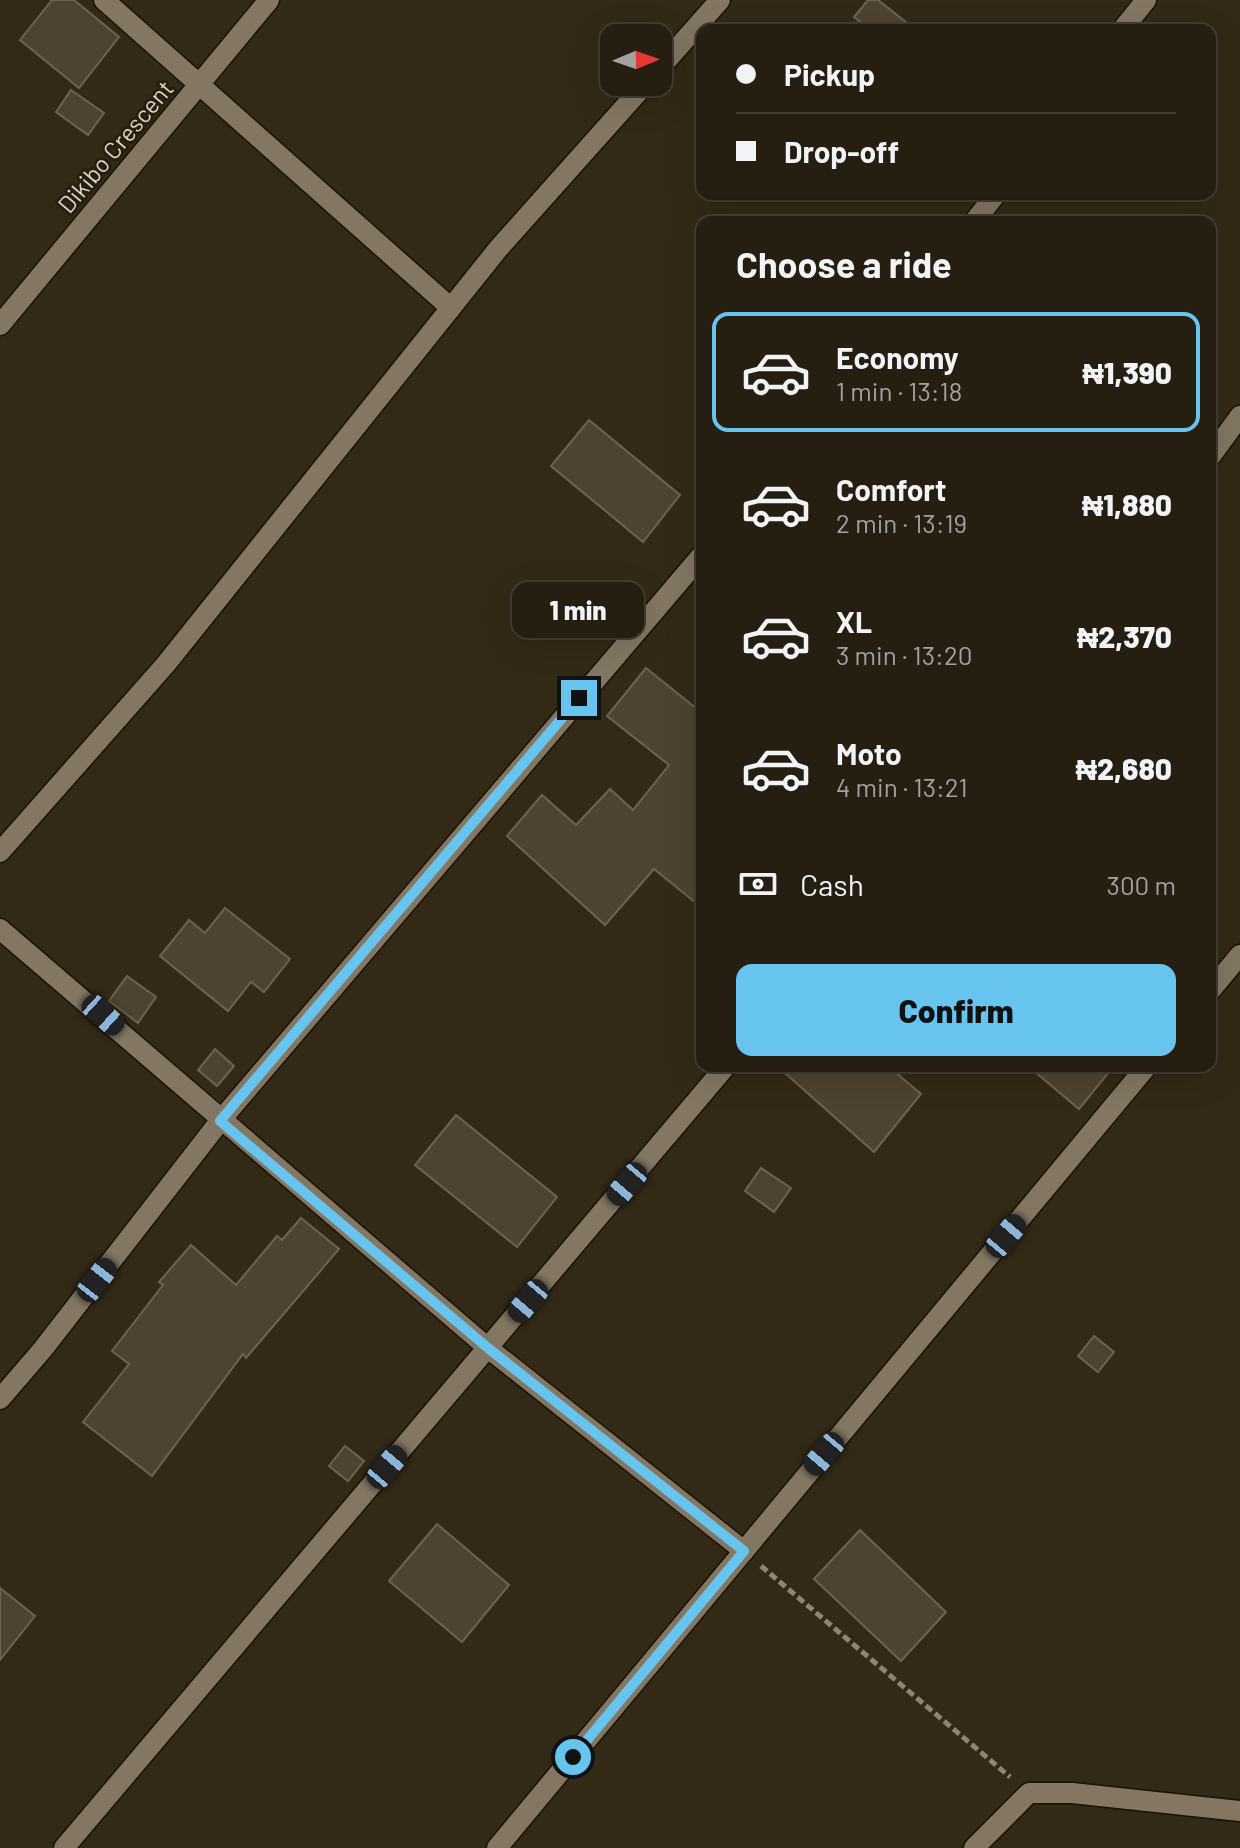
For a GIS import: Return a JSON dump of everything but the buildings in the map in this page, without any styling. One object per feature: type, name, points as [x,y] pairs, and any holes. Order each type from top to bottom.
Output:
[{"type":"street","points":[[104,0],[451,308]]},
{"type":"street","name":"Dikibo Crescent","points":[[0,325],[269,0]]},
{"type":"street","points":[[699,24],[720,0]]},
{"type":"street","points":[[1127,24],[1146,0]]},
{"type":"street","points":[[672,54],[696,27]]},
{"type":"street","points":[[0,852],[166,664],[498,249],[635,96]]},
{"type":"street","points":[[979,216],[991,200]]},
{"type":"street","points":[[1216,449],[1240,416]]},
{"type":"street","points":[[0,1399],[43,1349],[220,1121],[696,562]]},
{"type":"street","points":[[0,929],[80,994],[220,1121],[488,1348],[744,1551]]},
{"type":"street","points":[[1216,984],[1240,955]]},
{"type":"street","points":[[64,1848],[721,1072]]},
{"type":"street","points":[[497,1848],[1142,1072]]},
{"type":"street","points":[[974,1848],[1029,1793],[1072,1793],[1240,1811]]},
{"type":"path","points":[[744,1551],[1029,1793]]},
{"type":"route","points":[[573,1757],[744,1551],[488,1348],[220,1121],[579,698]]}]
